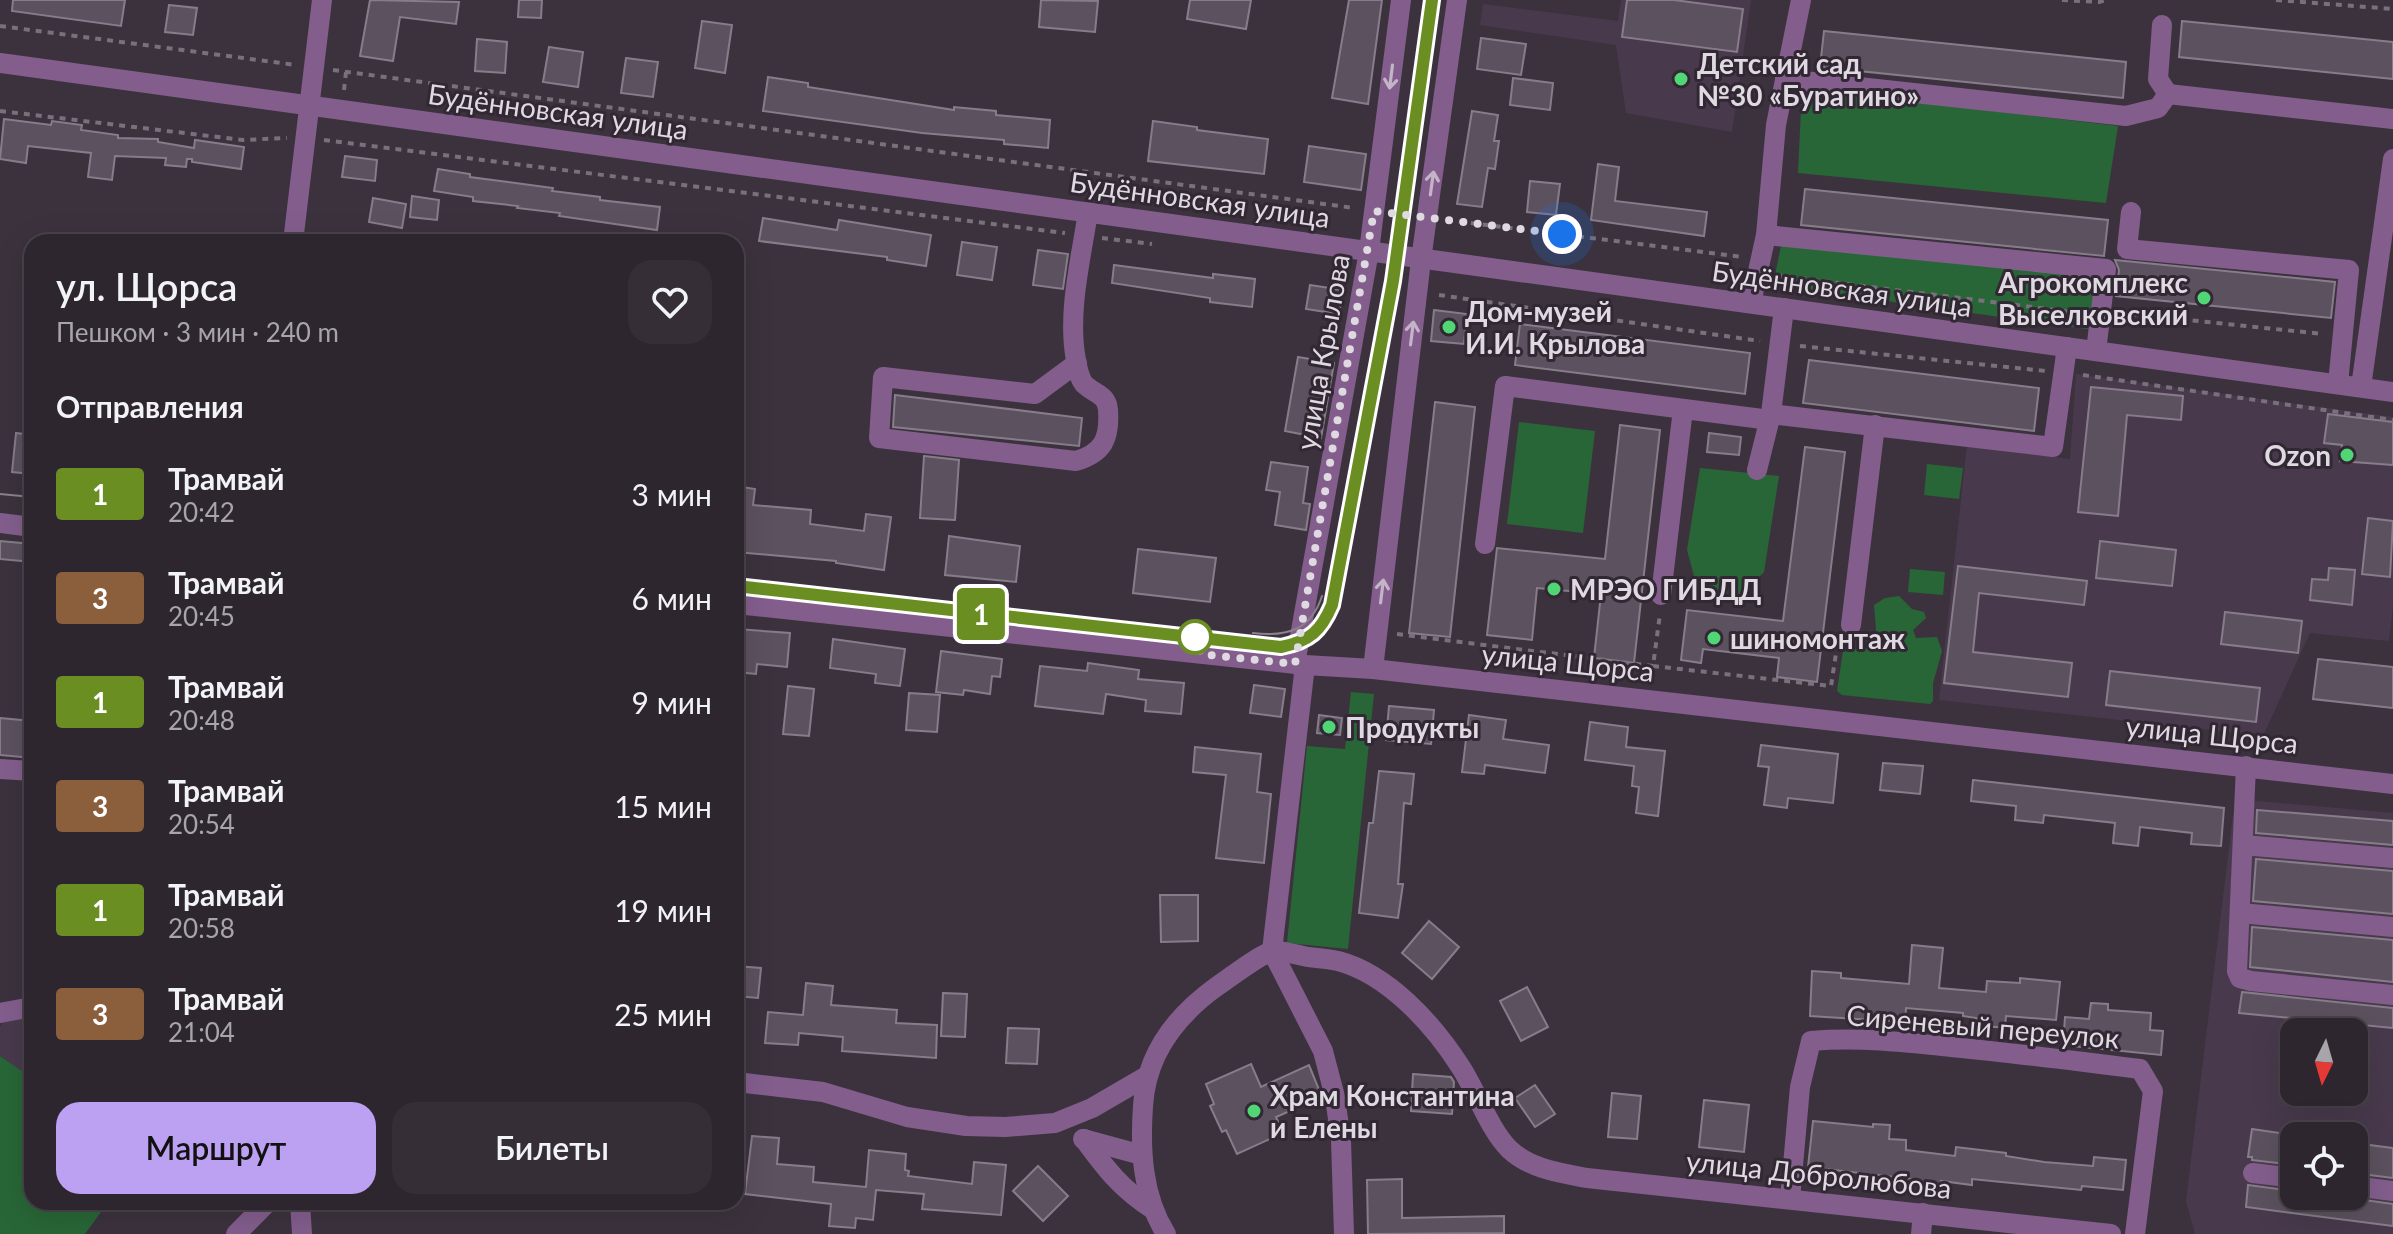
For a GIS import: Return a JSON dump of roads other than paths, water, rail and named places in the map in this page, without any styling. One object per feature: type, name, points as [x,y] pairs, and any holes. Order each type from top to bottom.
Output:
[{"type":"street","points":[[294,234],[322,0]]},
{"type":"street","name":"улица Крылова","points":[[1272,951],[1300,665],[1369,251],[1401,0]]},
{"type":"street","points":[[1373,669],[1421,260],[1457,0]]},
{"type":"street","points":[[1751,303],[1766,235],[1776,125],[1801,0]]},
{"type":"street","points":[[2162,25],[2158,79],[2168,94],[2393,119]]},
{"type":"street","name":"Будённовская улица","points":[[0,63],[2393,392]]},
{"type":"street","points":[[1785,79],[2126,116],[2158,108],[2168,94]]},
{"type":"street","points":[[2361,387],[2393,159]]},
{"type":"street","points":[[1077,363],[1035,394],[883,377],[879,438],[1076,461],[1100,450],[1104,443],[1108,408],[1104,397],[1083,383],[1077,363],[1076,293],[1088,212]]},
{"type":"street","points":[[2131,212],[2127,249],[2349,270],[2338,384]]},
{"type":"street","points":[[1766,235],[2106,269],[2096,351]]},
{"type":"street","points":[[1757,470],[1770,417],[1784,308]]},
{"type":"street","points":[[1485,544],[1505,386],[1683,409],[1875,425],[2053,447],[2067,347]]},
{"type":"street","points":[[1661,595],[1683,409]]},
{"type":"street","points":[[1851,625],[1875,425]]},
{"type":"street","points":[[0,523],[24,526]]},
{"type":"street","name":"улица Щорса","points":[[744,605],[1300,665],[1373,669],[2393,784]]},
{"type":"street","points":[[2246,766],[2237,971],[2240,978],[2393,995]]},
{"type":"street","points":[[0,769],[24,770]]},
{"type":"street","points":[[2243,845],[2393,858]]},
{"type":"street","points":[[2240,913],[2393,927]]},
{"type":"street","points":[[1166,1234],[1154,1210],[1142,1155],[1147,1076],[1160,1046],[1175,1023],[1191,1007],[1272,951],[1323,1051],[1335,1097],[1341,1141],[1344,1234]]},
{"type":"street","name":"улица Добролюбова","points":[[1272,951],[1339,961],[1360,970],[1394,992],[1415,1009],[1441,1040],[1459,1065],[1500,1138],[1510,1150],[1539,1167],[1587,1178],[1790,1199],[1922,1224],[2111,1234]]},
{"type":"street","points":[[0,1013],[24,1008]]},
{"type":"street","name":"Сиреневый переулок","points":[[1790,1199],[1800,1087],[1811,1041],[1840,1038],[1953,1047],[2140,1069],[2153,1091],[2135,1234]]},
{"type":"street","points":[[744,1083],[823,1092],[907,1117],[966,1126],[1005,1127],[1055,1123],[1092,1108],[1147,1076]]},
{"type":"street","points":[[1055,1123],[1084,1139],[1142,1155]]},
{"type":"street","points":[[1084,1139],[1114,1179],[1129,1194],[1154,1210]]},
{"type":"street","points":[[2253,1173],[2280,1176]]},
{"type":"street","points":[[2368,1188],[2393,1191]]},
{"type":"street","points":[[236,1234],[260,1210]]},
{"type":"street","points":[[300,1210],[302,1234]]},
{"type":"tram line","points":[[744,587],[1281,647],[1300,642],[1313,634],[1332,605],[1393,281],[1432,0]]},
{"type":"tram line","name":"1","points":[[744,587],[1281,647],[1304,640],[1323,627],[1332,605],[1393,281],[1432,0]]},
{"type":"tram line","points":[[0,494],[24,496]]},
{"type":"tram line","points":[[1253,633],[1277,634],[1296,629],[1311,617],[1322,596]]},
{"type":"place","name":"Детский сад №30 «Буратино»","points":[[1681,79]]},
{"type":"place","name":"Агрокомплекс Выселковский","points":[[2204,298]]},
{"type":"place","name":"Дом-музей И.И. Крылова","points":[[1449,327]]},
{"type":"place","name":"Ozon","points":[[2347,455]]},
{"type":"place","name":"МРЭО ГИБДД","points":[[1554,589]]},
{"type":"place","name":"шиномонтаж","points":[[1714,638]]},
{"type":"place","name":"Продукты","points":[[1329,727]]},
{"type":"place","name":"Храм Константина и Елены","points":[[1254,1111]]}]
